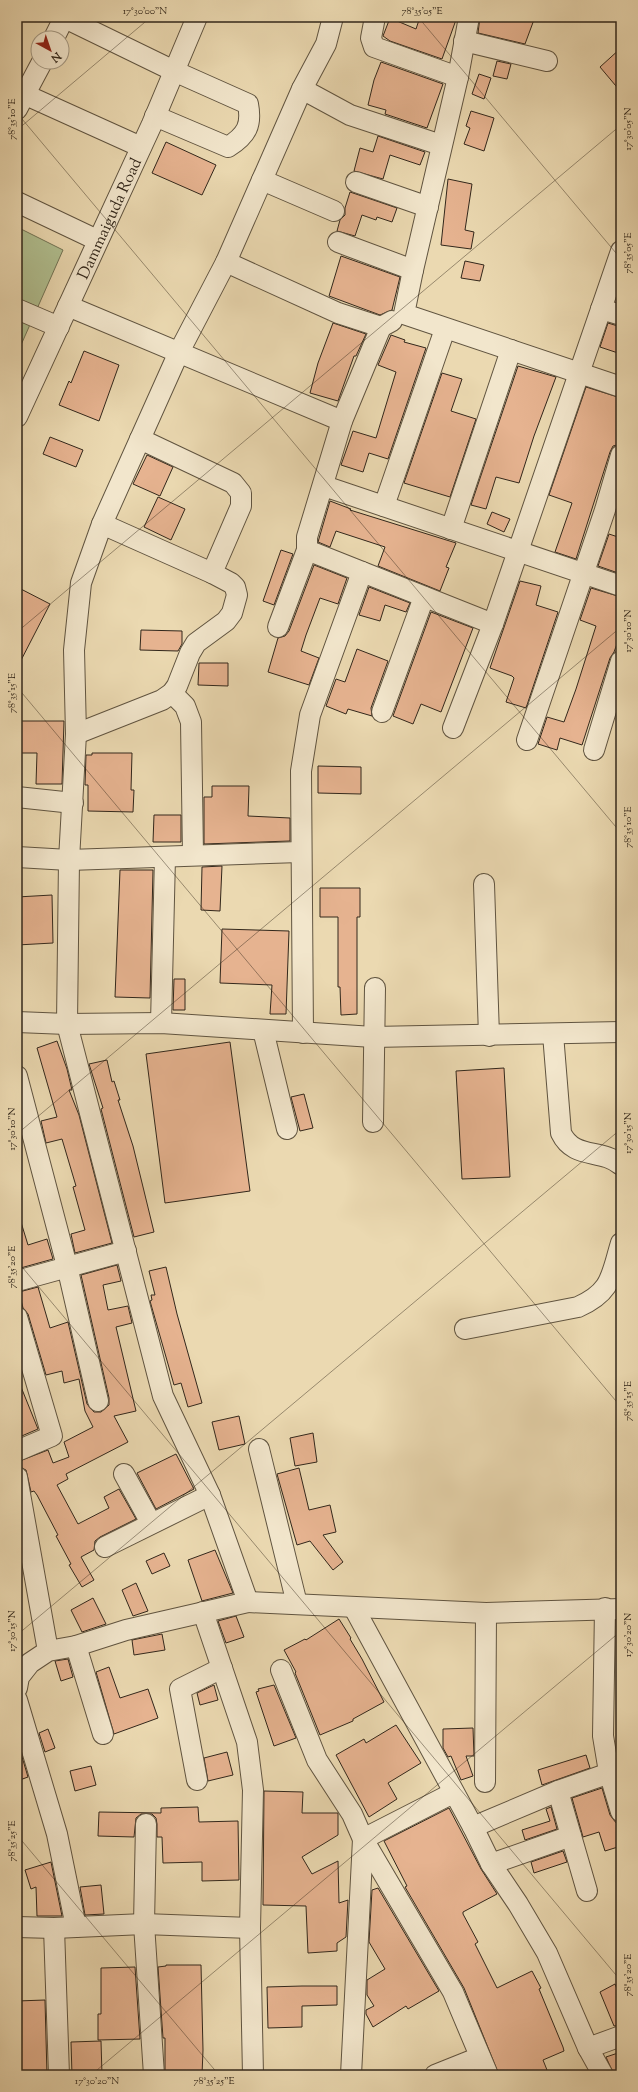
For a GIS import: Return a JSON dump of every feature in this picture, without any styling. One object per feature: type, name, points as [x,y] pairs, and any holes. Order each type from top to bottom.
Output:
[{"type":"street","points":[[58,30],[64,17],[174,71],[248,104],[251,119],[242,139],[228,147],[155,116]]},
{"type":"street","name":"Dammaiguda Road","points":[[17,417],[155,116],[197,17]]},
{"type":"street","points":[[248,1602],[210,1495],[163,1396],[67,1024],[69,860],[76,734],[74,650],[81,583],[102,524],[179,352],[226,262],[302,89],[326,44],[333,17]]},
{"type":"street","points":[[374,17],[371,38],[374,47],[458,77]]},
{"type":"street","points":[[278,627],[307,550],[307,537],[324,486],[342,421],[381,327],[404,314],[441,145],[458,77],[467,17]]},
{"type":"street","points":[[464,41],[548,61]]},
{"type":"street","points":[[37,70],[20,98],[141,147]]},
{"type":"street","points":[[302,89],[350,115],[441,145]]},
{"type":"street","points":[[262,180],[334,211]]},
{"type":"street","points":[[356,182],[428,207]]},
{"type":"street","points":[[17,202],[97,240]]},
{"type":"street","points":[[338,242],[413,270]]},
{"type":"street","points":[[453,728],[493,624],[621,251]]},
{"type":"street","points":[[226,262],[338,313],[381,327]]},
{"type":"street","points":[[68,306],[342,421]]},
{"type":"street","points":[[17,309],[59,327]]},
{"type":"street","points":[[601,309],[621,315]]},
{"type":"street","points":[[404,314],[621,387]]},
{"type":"street","points":[[384,506],[445,329]]},
{"type":"street","points":[[451,529],[512,350]]},
{"type":"street","points":[[140,440],[233,483],[240,493],[241,506],[212,572]]},
{"type":"street","points":[[527,740],[582,574],[613,512],[621,455]]},
{"type":"street","points":[[324,486],[621,586]]},
{"type":"street","points":[[76,734],[162,700],[172,693],[196,642],[226,621],[232,613],[237,595],[235,587],[232,583],[212,572],[102,524]]},
{"type":"street","points":[[307,550],[493,624]]},
{"type":"street","points":[[303,1033],[300,852],[301,771],[310,715],[362,572]]},
{"type":"street","points":[[382,712],[424,597]]},
{"type":"street","points":[[594,750],[621,661]]},
{"type":"street","points":[[172,693],[185,706],[191,722],[194,856]]},
{"type":"street","points":[[17,797],[73,804]]},
{"type":"street","points":[[17,857],[69,860],[300,852]]},
{"type":"street","points":[[161,1023],[164,857]]},
{"type":"street","points":[[484,884],[489,1036]]},
{"type":"street","points":[[373,1122],[373,1037],[375,988]]},
{"type":"street","points":[[17,1022],[67,1024],[161,1023],[373,1037],[489,1036],[621,1032]]},
{"type":"street","points":[[263,1030],[287,1129]]},
{"type":"street","points":[[553,1034],[561,1133],[565,1142],[574,1149],[614,1158],[621,1165]]},
{"type":"street","points":[[17,1076],[67,1266],[98,1401]]},
{"type":"street","points":[[465,1329],[578,1307],[590,1302],[603,1292],[621,1242]]},
{"type":"street","points":[[17,1281],[126,1251]]},
{"type":"street","points":[[17,1317],[52,1436],[17,1450]]},
{"type":"street","points":[[259,1449],[297,1604]]},
{"type":"street","points":[[124,1474],[151,1523]]},
{"type":"street","points":[[17,1477],[48,1650]]},
{"type":"street","points":[[105,1547],[210,1495]]},
{"type":"street","points":[[18,1679],[30,1663],[48,1650],[76,1646],[126,1630],[248,1602],[486,1613],[613,1608],[603,1736],[615,1771],[621,1812]]},
{"type":"street","points":[[354,1608],[453,1793],[473,1827],[491,1864],[518,1904],[547,1953],[588,2048],[603,2075]]},
{"type":"street","points":[[203,1612],[246,1742],[253,1790],[250,1928],[253,2075]]},
{"type":"street","points":[[485,1782],[486,1613]]},
{"type":"street","points":[[76,1646],[103,1734]]},
{"type":"street","points":[[197,1780],[180,1688],[222,1668]]},
{"type":"street","points":[[281,1670],[317,1760],[352,1814],[363,1840],[453,1992],[484,2066],[435,2075]]},
{"type":"street","points":[[17,1700],[56,1834],[76,1927]]},
{"type":"street","points":[[473,1827],[558,1791],[615,1771]]},
{"type":"street","points":[[558,1791],[587,1890]]},
{"type":"street","points":[[363,1840],[453,1793]]},
{"type":"street","points":[[146,1824],[144,1924],[154,2075]]},
{"type":"street","points":[[491,1864],[571,1836]]},
{"type":"street","points":[[351,2075],[363,1840]]},
{"type":"street","points":[[17,1927],[54,1928],[144,1924],[250,1928]]},
{"type":"street","points":[[54,1928],[59,2075]]},
{"type":"street","points":[[588,2048],[621,2036]]},
{"type":"green space","points":[[17,227],[63,250],[17,354]]},
{"type":"building","points":[[420,17],[457,17],[442,59],[390,41],[383,36],[390,18],[416,29]]},
{"type":"building","points":[[480,17],[535,17],[525,44],[478,33]]},
{"type":"building","points":[[621,48],[621,92],[600,67]]},
{"type":"building","points":[[497,61],[511,64],[507,79],[493,76]]},
{"type":"building","points":[[381,62],[443,84],[427,128],[385,114],[386,110],[368,105],[374,80]]},
{"type":"building","points":[[479,74],[491,78],[484,99],[472,94]]},
{"type":"building","points":[[471,111],[494,118],[484,151],[464,144],[470,128],[466,126]]},
{"type":"building","points":[[378,136],[425,152],[420,165],[390,155],[383,179],[354,171],[360,148],[373,152]]},
{"type":"building","points":[[166,142],[216,165],[202,195],[152,173]]},
{"type":"building","points":[[448,179],[472,184],[465,230],[474,232],[471,249],[441,245]]},
{"type":"building","points":[[350,192],[397,208],[392,222],[377,217],[376,220],[362,215],[355,236],[337,231],[340,220],[345,215],[345,208]]},
{"type":"building","points":[[341,256],[400,277],[392,310],[380,315],[329,296]]},
{"type":"building","points":[[465,261],[484,265],[480,281],[461,278]]},
{"type":"building","points":[[333,323],[366,334],[356,356],[354,356],[338,401],[310,393],[318,363]]},
{"type":"building","points":[[608,323],[621,327],[621,354],[600,347]]},
{"type":"building","points":[[391,335],[405,340],[404,342],[426,348],[388,459],[369,453],[363,472],[341,465],[353,431],[376,438],[396,372],[378,365]]},
{"type":"building","points":[[84,351],[119,365],[99,421],[59,405],[69,381],[71,383]]},
{"type":"building","points":[[518,366],[556,377],[534,436],[519,483],[496,477],[486,509],[471,505]]},
{"type":"building","points":[[442,373],[462,379],[451,411],[476,419],[450,497],[404,483]]},
{"type":"building","points":[[586,387],[621,398],[621,444],[613,446],[610,452],[576,559],[555,552],[572,503],[549,495]]},
{"type":"building","points":[[50,437],[83,450],[76,467],[43,454]]},
{"type":"building","points":[[147,455],[173,467],[160,496],[133,484]]},
{"type":"building","points":[[158,497],[185,509],[171,540],[144,527]]},
{"type":"building","points":[[330,501],[351,509],[350,510],[456,543],[446,567],[449,568],[440,591],[378,566],[385,547],[336,531],[330,547],[318,542]]},
{"type":"building","points":[[492,512],[510,519],[504,532],[487,524]]},
{"type":"building","points":[[609,534],[621,538],[621,574],[598,566]]},
{"type":"building","points":[[281,550],[293,554],[274,605],[263,601]]},
{"type":"building","points":[[314,565],[347,578],[338,604],[320,598],[306,635],[301,651],[319,658],[309,685],[268,672],[278,638],[285,636],[289,631]]},
{"type":"building","points":[[520,581],[541,586],[536,605],[558,612],[526,708],[506,702],[514,678],[490,668]]},
{"type":"building","points":[[17,587],[50,604],[17,668]]},
{"type":"building","points":[[369,587],[410,603],[406,612],[385,605],[380,621],[359,615]]},
{"type":"building","points":[[591,588],[621,597],[621,633],[614,652],[610,658],[582,745],[560,738],[557,750],[538,744],[547,717],[564,722],[576,689],[596,626],[580,620]]},
{"type":"building","points":[[431,612],[473,628],[441,712],[421,704],[413,724],[393,716]]},
{"type":"building","points":[[141,630],[182,631],[182,644],[178,651],[140,650]]},
{"type":"building","points":[[357,649],[388,661],[371,708],[372,716],[348,709],[346,714],[326,706],[336,679],[345,682]]},
{"type":"building","points":[[199,663],[228,663],[228,686],[198,685]]},
{"type":"building","points":[[17,721],[64,721],[62,784],[36,784],[37,753],[17,753]]},
{"type":"building","points":[[92,753],[132,753],[131,790],[134,790],[133,812],[88,811],[88,785],[85,785],[86,755],[92,755]]},
{"type":"building","points":[[318,766],[361,767],[361,794],[318,793]]},
{"type":"building","points":[[212,786],[249,786],[248,816],[290,818],[290,841],[204,844],[204,797],[212,797]]},
{"type":"building","points":[[154,815],[181,815],[181,842],[153,842]]},
{"type":"building","points":[[222,866],[220,911],[201,910],[202,867]]},
{"type":"building","points":[[120,870],[153,870],[150,998],[115,997]]},
{"type":"building","points":[[320,888],[360,888],[360,917],[357,917],[357,1014],[341,1015],[340,987],[338,987],[338,917],[320,917]]},
{"type":"building","points":[[52,895],[53,943],[17,945],[17,897]]},
{"type":"building","points":[[222,929],[289,931],[286,1014],[270,1014],[272,985],[220,983]]},
{"type":"building","points":[[174,979],[185,979],[185,1010],[173,1010]]},
{"type":"building","points":[[57,1041],[67,1069],[72,1090],[69,1090],[79,1115],[112,1243],[75,1253],[71,1234],[85,1230],[73,1187],[76,1186],[62,1139],[46,1143],[41,1121],[57,1117],[37,1048]]},
{"type":"building","points":[[230,1042],[250,1191],[165,1203],[146,1054]]},
{"type":"building","points":[[107,1060],[112,1082],[114,1081],[120,1100],[118,1100],[133,1146],[154,1232],[134,1237],[101,1109],[103,1108],[89,1064]]},
{"type":"building","points":[[504,1068],[510,1177],[462,1179],[456,1071]]},
{"type":"building","points":[[304,1094],[313,1128],[300,1131],[291,1097]]},
{"type":"building","points":[[20,1219],[28,1245],[47,1239],[53,1259],[17,1269],[17,1220]]},
{"type":"building","points":[[117,1265],[121,1281],[103,1285],[108,1310],[128,1306],[132,1323],[116,1327],[136,1411],[114,1416],[128,1442],[66,1474],[68,1479],[57,1485],[78,1524],[109,1508],[104,1497],[119,1489],[136,1519],[100,1537],[95,1541],[94,1550],[81,1557],[94,1580],[82,1587],[69,1565],[71,1564],[56,1536],[58,1535],[37,1495],[34,1491],[31,1492],[26,1470],[17,1466],[17,1462],[48,1450],[53,1463],[69,1457],[64,1442],[93,1427],[85,1411],[79,1379],[64,1383],[62,1371],[46,1375],[28,1314],[23,1308],[19,1292],[38,1287],[50,1328],[68,1322],[87,1404],[94,1412],[101,1412],[109,1405],[109,1398],[81,1275]]},
{"type":"building","points":[[166,1267],[177,1314],[202,1403],[188,1407],[181,1383],[174,1385],[150,1301],[152,1300],[151,1295],[155,1295],[149,1271]]},
{"type":"building","points":[[17,1377],[38,1429],[17,1438]]},
{"type":"building","points":[[239,1416],[245,1444],[219,1450],[212,1422]]},
{"type":"building","points":[[313,1433],[317,1462],[295,1466],[290,1438]]},
{"type":"building","points":[[176,1454],[194,1489],[156,1509],[137,1473]]},
{"type":"building","points":[[299,1468],[309,1510],[330,1505],[336,1532],[323,1535],[343,1562],[333,1570],[310,1541],[297,1545],[277,1474]]},
{"type":"building","points":[[215,1550],[233,1593],[202,1601],[188,1560]]},
{"type":"building","points":[[164,1553],[170,1566],[152,1574],[146,1561]]},
{"type":"building","points":[[136,1583],[148,1611],[133,1616],[122,1590]]},
{"type":"building","points":[[93,1598],[106,1624],[82,1632],[71,1610]]},
{"type":"building","points":[[236,1616],[244,1637],[226,1643],[218,1621]]},
{"type":"building","points":[[339,1619],[351,1638],[350,1639],[384,1702],[353,1719],[353,1721],[320,1735],[295,1673],[296,1672],[284,1650],[305,1639],[306,1640]]},
{"type":"building","points":[[162,1634],[165,1650],[134,1655],[132,1640]]},
{"type":"building","points":[[68,1659],[73,1677],[61,1681],[55,1661]]},
{"type":"building","points":[[109,1667],[120,1698],[148,1689],[158,1718],[114,1734],[96,1672]]},
{"type":"building","points":[[214,1685],[218,1700],[200,1705],[197,1693]]},
{"type":"building","points":[[274,1685],[296,1738],[274,1746],[256,1692],[259,1691],[258,1689]]},
{"type":"building","points":[[396,1725],[421,1763],[388,1783],[397,1799],[369,1817],[336,1755],[364,1739],[366,1743]]},
{"type":"building","points":[[473,1728],[474,1756],[466,1756],[473,1776],[461,1780],[451,1756],[448,1757],[443,1748],[443,1729]]},
{"type":"building","points":[[48,1729],[55,1748],[45,1752],[39,1733]]},
{"type":"building","points":[[17,1740],[28,1777],[17,1781]]},
{"type":"building","points":[[227,1752],[233,1775],[208,1781],[204,1758]]},
{"type":"building","points":[[586,1755],[590,1768],[542,1785],[538,1770]]},
{"type":"building","points":[[91,1766],[96,1785],[75,1791],[70,1771]]},
{"type":"building","points":[[602,1788],[610,1815],[617,1824],[621,1838],[621,1846],[605,1851],[599,1832],[583,1837],[572,1798]]},
{"type":"building","points":[[264,1791],[303,1792],[302,1813],[338,1813],[338,1835],[302,1857],[312,1874],[338,1861],[339,1903],[348,1900],[346,1937],[337,1943],[337,1951],[308,1953],[306,1906],[263,1905]]},
{"type":"building","points":[[198,1807],[199,1822],[238,1821],[239,1880],[202,1881],[202,1862],[163,1863],[162,1837],[157,1837],[156,1818],[152,1814],[141,1814],[136,1818],[134,1837],[98,1836],[99,1812],[161,1813],[161,1808]]},
{"type":"building","points":[[551,1807],[557,1829],[525,1840],[522,1830],[550,1821],[546,1809]]},
{"type":"building","points":[[449,1808],[481,1869],[497,1894],[463,1912],[463,1914],[478,1942],[475,1944],[497,1988],[532,1971],[541,1988],[539,1989],[564,2051],[543,2060],[549,2075],[499,2075],[464,1988],[405,1887],[407,1886],[384,1841]]},
{"type":"building","points":[[563,1851],[567,1862],[534,1873],[531,1862]]},
{"type":"building","points":[[51,1862],[62,1916],[37,1916],[36,1887],[31,1889],[25,1870]]},
{"type":"building","points":[[101,1885],[104,1914],[85,1915],[80,1887]]},
{"type":"building","points":[[378,1888],[439,1991],[408,2009],[406,2006],[373,2027],[366,2014],[366,2010],[374,2006],[367,1995],[367,1980],[385,1969],[369,1942],[372,1890]]},
{"type":"building","points":[[166,1965],[201,1965],[203,2050],[202,2075],[165,2075],[165,2038],[163,2038],[158,1967]]},
{"type":"building","points":[[135,1967],[140,2039],[98,2040],[98,2014],[101,2014],[101,1968]]},
{"type":"building","points":[[615,1984],[621,1999],[621,2025],[614,2026],[600,1992]]},
{"type":"building","points":[[337,1986],[337,2005],[302,2006],[302,2027],[268,2028],[267,1987]]},
{"type":"building","points":[[45,2000],[47,2075],[20,2075],[20,2069],[17,2069],[17,2001]]},
{"type":"building","points":[[101,2041],[102,2075],[72,2075],[71,2042]]},
{"type":"building","points":[[621,2052],[621,2075],[614,2075],[606,2057]]}]
